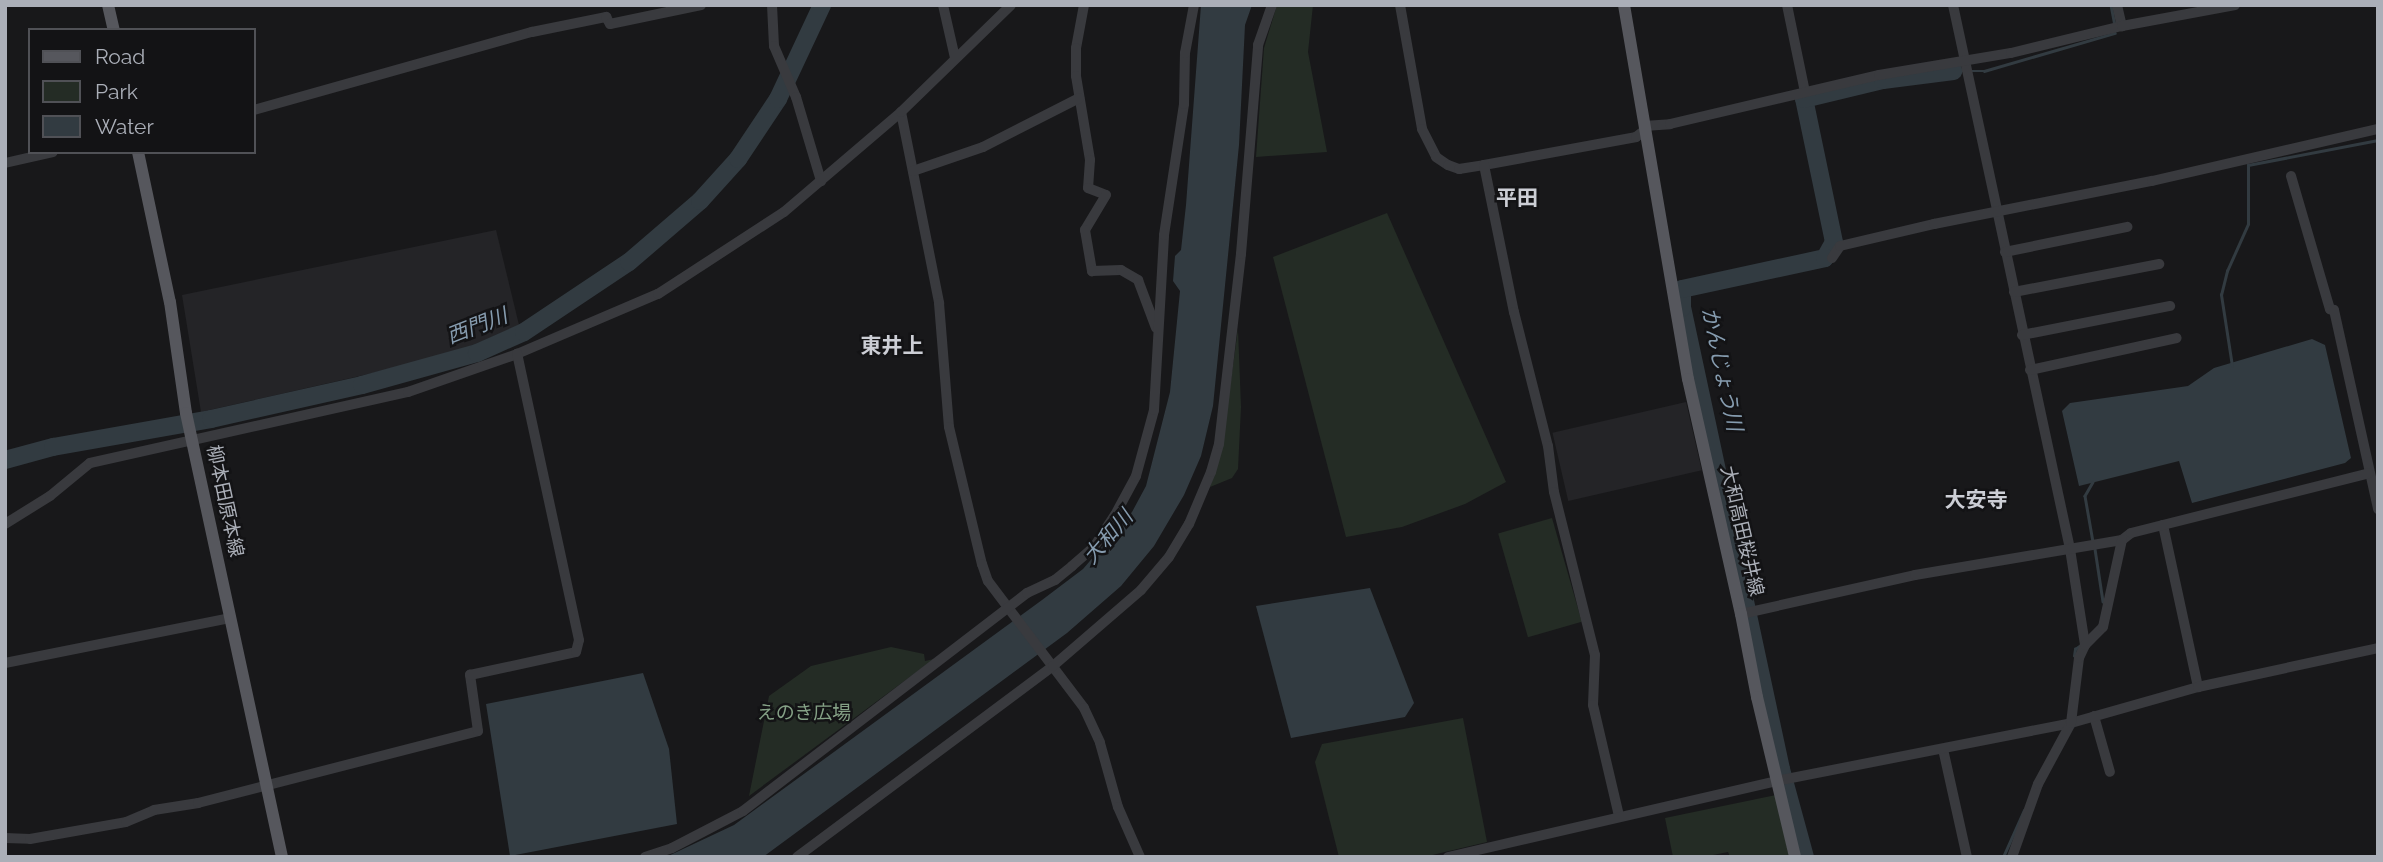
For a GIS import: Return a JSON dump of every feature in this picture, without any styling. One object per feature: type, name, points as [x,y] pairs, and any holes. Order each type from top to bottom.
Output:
[{"type":"main road","points":[[108,5],[114,28]]},
{"type":"main road","name":"大和高田桜井線","points":[[1624,5],[1688,379],[1746,613],[1796,857]]},
{"type":"main road","name":"柳本田原本線","points":[[138,154],[170,302],[186,413],[282,857]]},
{"type":"street","points":[[256,109],[532,32],[606,17],[610,24],[701,5]]},
{"type":"street","points":[[772,5],[775,46],[782,70],[796,97],[821,181]]},
{"type":"street","points":[[943,5],[955,58]]},
{"type":"street","points":[[5,524],[50,496],[90,463],[191,436],[408,392],[517,354],[674,285],[784,212],[901,112],[1011,5]]},
{"type":"street","points":[[1084,5],[1076,48],[1079,98],[1090,160],[1088,188],[1106,195],[1085,230],[1092,271],[1121,270],[1138,280],[1159,337]]},
{"type":"street","points":[[645,857],[672,848],[743,811],[1072,566],[1094,547],[1115,515],[1136,476],[1150,434],[1159,364],[1164,235],[1184,104],[1185,53],[1194,5]]},
{"type":"street","points":[[797,857],[1052,664],[1141,590],[1169,557],[1189,524],[1211,472],[1219,444],[1241,254],[1258,45],[1272,5]]},
{"type":"street","points":[[1400,5],[1422,129],[1436,157],[1459,169],[1636,137],[1644,128],[1879,75],[1963,62],[2122,26],[2235,5]]},
{"type":"street","points":[[1787,5],[1804,92]]},
{"type":"street","points":[[1953,5],[1963,62],[2070,549],[2085,645]]},
{"type":"street","points":[[2117,5],[2122,26]]},
{"type":"street","points":[[913,171],[983,146],[1079,98]]},
{"type":"street","points":[[901,112],[939,303],[949,427],[982,564],[988,581],[1084,708],[1100,743],[1118,807],[1140,857]]},
{"type":"street","points":[[1832,258],[1840,246],[2152,181],[2378,129]]},
{"type":"street","points":[[5,163],[44,154]]},
{"type":"street","points":[[1485,165],[1514,312],[1548,446],[1554,492],[1595,654],[1593,705],[1619,816]]},
{"type":"street","points":[[2291,176],[2330,309],[2333,310],[2378,509]]},
{"type":"street","points":[[2005,252],[2127,226]]},
{"type":"street","points":[[2014,292],[2159,264]]},
{"type":"street","points":[[2022,335],[2170,306]]},
{"type":"street","points":[[2030,370],[2178,338]]},
{"type":"street","points":[[5,838],[30,839],[126,822],[154,810],[267,785],[478,731],[470,676],[576,652],[579,640],[517,354]]},
{"type":"street","points":[[1746,613],[1915,575],[2122,540],[2130,533],[2369,473]]},
{"type":"street","points":[[2163,525],[2198,687]]},
{"type":"street","points":[[2012,857],[2038,784],[2071,723],[2079,658],[2085,645],[2103,627],[2122,540]]},
{"type":"street","points":[[5,663],[230,618]]},
{"type":"street","points":[[1448,857],[1781,779],[2071,723],[2198,687],[2378,648]]},
{"type":"street","points":[[2094,716],[2110,772]]},
{"type":"street","points":[[1943,749],[1967,857]]},
{"type":"shaded area","points":[[496,230],[519,325],[464,349],[373,373],[201,412],[182,295]]},
{"type":"shaded area","points":[[1686,402],[1702,470],[1568,501],[1553,433]]},
{"type":"green space","points":[[1277,5],[1313,5],[1308,52],[1327,152],[1256,157],[1264,48]]},
{"type":"green space","points":[[1387,213],[1506,482],[1465,504],[1402,527],[1346,537],[1273,257]]},
{"type":"green space","points":[[1238,329],[1241,407],[1238,469],[1232,478],[1210,487],[1221,453]]},
{"type":"green space","points":[[1552,518],[1582,622],[1528,637],[1498,533]]},
{"type":"green space","name":"えのき広場","points":[[891,647],[924,654],[925,661],[934,659],[749,796],[769,696],[811,666]]},
{"type":"green space","points":[[1463,718],[1487,842],[1424,857],[1339,857],[1315,762],[1322,744]]},
{"type":"green space","points":[[1776,795],[1789,857],[1730,857],[1728,852],[1703,857],[1673,857],[1665,818]]},
{"type":"water","points":[[1201,5],[1252,5],[1245,25],[1239,145],[1213,406],[1201,456],[1184,495],[1154,546],[1121,586],[1067,633],[763,857],[666,857],[734,825],[1042,600],[1083,569],[1132,512],[1146,486],[1170,392],[1180,291],[1173,281],[1175,256],[1181,250],[1186,205]]},
{"type":"water","points":[[2312,339],[2325,345],[2351,458],[2345,463],[2192,503],[2179,461],[2079,486],[2062,411],[2070,403],[2188,386],[2214,368]]},
{"type":"water","points":[[1370,588],[1414,703],[1405,717],[1291,738],[1256,606]]},
{"type":"water","points":[[643,673],[669,749],[677,824],[510,856],[486,704]]},
{"type":"waterway","name":"西門川","points":[[5,460],[53,447],[211,419],[362,385],[477,353],[524,332],[629,262],[700,201],[738,159],[778,99],[822,5]]},
{"type":"waterway","name":"かんじょう川","points":[[2111,5],[2115,26]]},
{"type":"waterway","name":"かんじょう川","points":[[1971,71],[1984,71],[2115,33]]},
{"type":"waterway","name":"かんじょう川","points":[[1953,71],[1965,71]]},
{"type":"waterway","name":"かんじょう川","points":[[1805,857],[1781,769],[1682,308],[1682,289],[1825,258],[1834,242],[1804,99],[1883,80],[1953,71]]},
{"type":"waterway","points":[[2232,366],[2221,295],[2227,271],[2248,224],[2248,165],[2378,140]]},
{"type":"waterway","points":[[2093,482],[2085,496],[2093,542]]},
{"type":"waterway","points":[[2095,549],[2103,601]]},
{"type":"waterway","points":[[2074,656],[2075,649],[2081,645]]},
{"type":"waterway","points":[[2003,857],[2024,810]]},
{"type":"district","name":"平田","points":[[1517,198]]},
{"type":"district","name":"東井上","points":[[892,346]]},
{"type":"district","name":"大安寺","points":[[1976,500]]},
{"type":"water label","name":"大和川","points":[[1108,537]]}]
